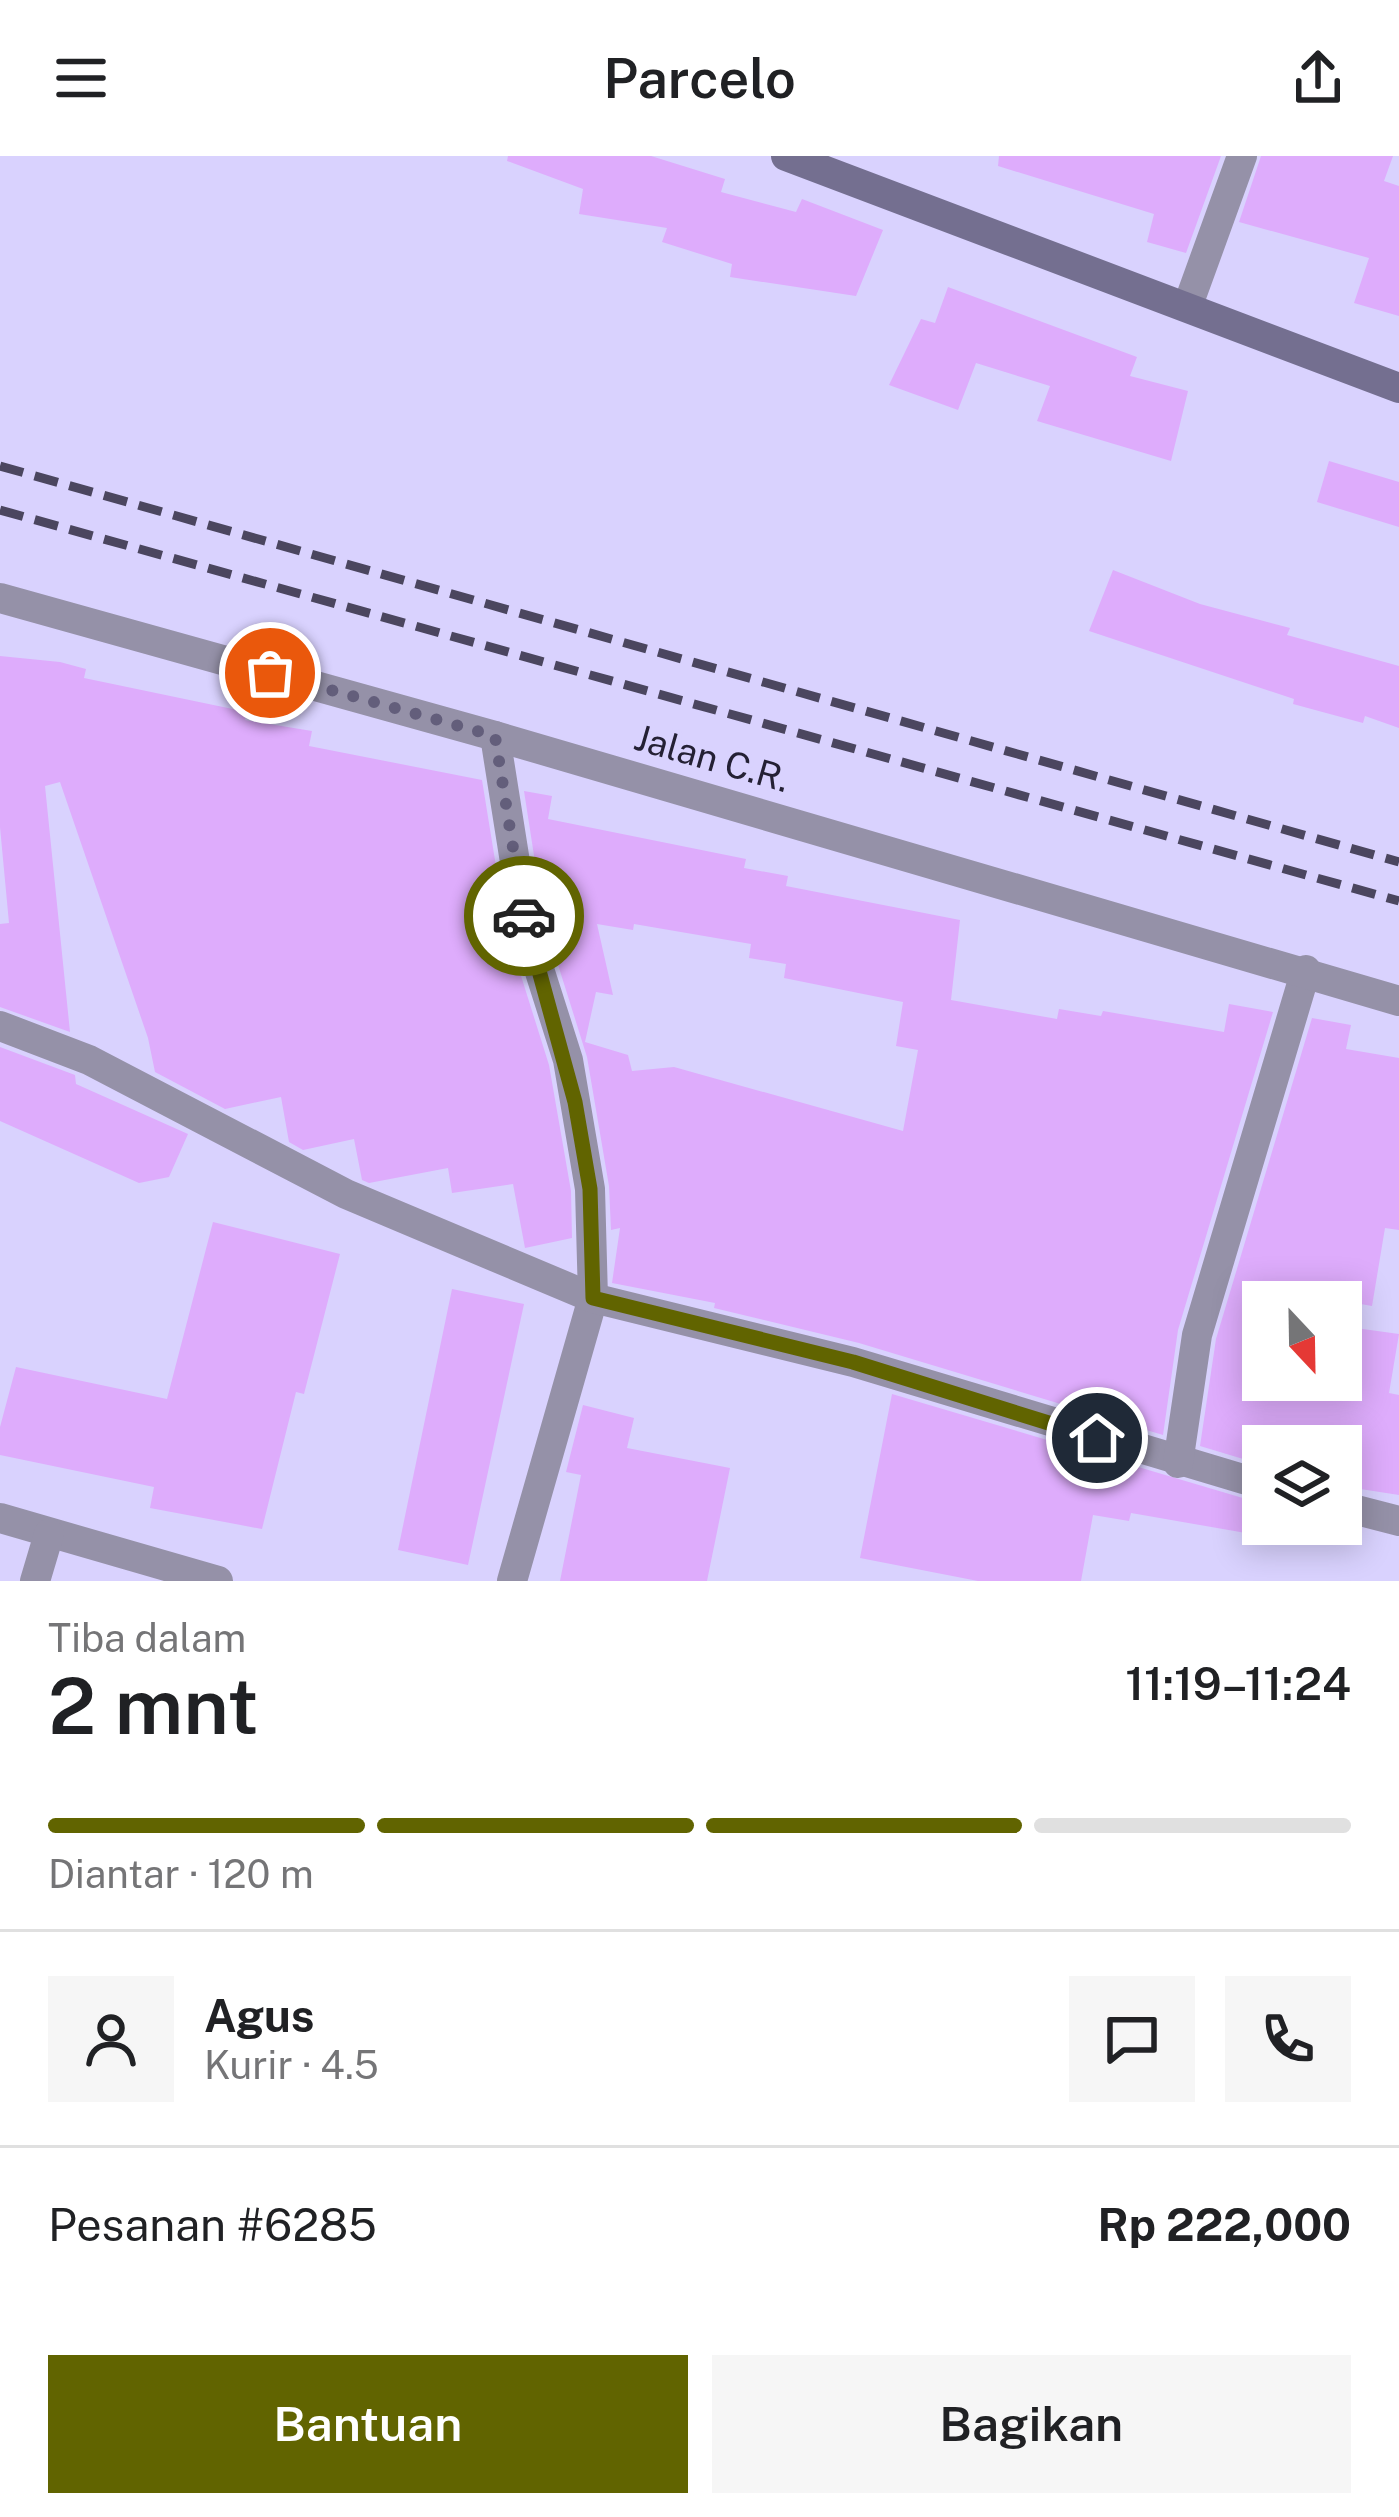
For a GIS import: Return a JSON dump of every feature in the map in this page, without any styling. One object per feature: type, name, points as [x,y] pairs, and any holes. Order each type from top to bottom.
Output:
[{"type":"main road","points":[[786,156],[1399,388]]},
{"type":"street","points":[[1188,305],[1242,156]]},
{"type":"street","name":"Jalan C.R.","points":[[0,598],[495,736],[1399,1001]]},
{"type":"street","points":[[495,736],[525,925],[575,1102],[590,1189],[593,1298],[512,1581]]},
{"type":"street","points":[[1178,1463],[1197,1335],[1306,970]]},
{"type":"street","points":[[0,1026],[89,1060],[346,1194],[593,1298],[853,1362],[1242,1480]]},
{"type":"street","points":[[1362,1511],[1399,1521]]},
{"type":"street","points":[[0,1518],[218,1581]]},
{"type":"street","points":[[35,1581],[49,1534]]},
{"type":"building","points":[[508,156],[651,156],[725,179],[721,192],[796,212],[802,199],[883,230],[856,296],[730,277],[732,264],[662,242],[667,228],[579,214],[583,189],[507,161]]},
{"type":"building","points":[[999,156],[1221,156],[1186,253],[1147,242],[1154,214],[998,166]]},
{"type":"building","points":[[1261,156],[1393,156],[1384,181],[1399,186],[1399,316],[1354,303],[1369,258],[1239,222]]},
{"type":"building","points":[[948,287],[1137,357],[1130,376],[1188,391],[1171,461],[1037,421],[1050,386],[976,363],[958,410],[889,385],[921,319],[935,323]]},
{"type":"building","points":[[1329,461],[1399,482],[1399,527],[1317,502]]},
{"type":"building","points":[[1113,570],[1200,604],[1290,628],[1287,635],[1399,666],[1399,728],[1365,716],[1363,723],[1293,704],[1294,699],[1089,631]]},
{"type":"building","points":[[0,656],[60,662],[86,669],[84,678],[247,712],[245,720],[312,731],[309,746],[482,780],[506,928],[549,1065],[571,1191],[572,1238],[525,1248],[513,1184],[452,1193],[448,1168],[369,1183],[362,1180],[354,1139],[303,1150],[289,1142],[281,1097],[225,1109],[155,1072],[148,1038],[60,782],[45,786],[70,1032],[0,1007],[0,924],[9,923],[0,827]]},
{"type":"building","points":[[524,791],[552,796],[548,819],[746,859],[744,868],[788,876],[786,886],[960,920],[951,1000],[1057,1019],[1059,1009],[1101,1016],[1103,1011],[1224,1032],[1229,1004],[1273,1012],[1178,1330],[1163,1435],[859,1343],[714,1308],[715,1303],[612,1283],[620,1228],[611,1230],[609,1186],[587,1057],[544,920]],"holes":[[[597,924],[633,930],[634,924],[751,944],[749,958],[786,964],[784,978],[903,1002],[896,1046],[918,1050],[903,1131],[674,1067],[632,1071],[628,1055],[585,1042],[596,992],[613,995]]]},
{"type":"building","points":[[1312,1018],[1351,1025],[1346,1049],[1399,1058],[1399,1230],[1385,1228],[1372,1306],[1362,1304],[1362,1281],[1242,1281],[1242,1401],[1362,1401],[1362,1329],[1399,1334],[1389,1393],[1399,1395],[1399,1495],[1362,1489],[1362,1425],[1242,1425],[1242,1459],[1200,1446],[1216,1339]]},
{"type":"building","points":[[0,1047],[75,1075],[76,1084],[188,1134],[169,1177],[139,1183],[0,1121]]},
{"type":"building","points":[[213,1222],[340,1254],[304,1394],[296,1392],[262,1529],[150,1508],[154,1487],[0,1455],[0,1427],[16,1367],[167,1399]]},
{"type":"building","points":[[452,1289],[524,1304],[468,1565],[398,1550]]},
{"type":"building","points":[[892,1394],[1242,1498],[1242,1532],[1131,1513],[1129,1521],[1093,1515],[1081,1581],[978,1581],[860,1558]]},
{"type":"building","points":[[583,1405],[634,1418],[627,1448],[730,1468],[707,1581],[560,1581],[581,1475],[566,1472]]},
{"type":"railway","points":[[0,466],[1399,862]]},
{"type":"railway","points":[[0,510],[1399,901]]},
{"type":"way so far","points":[[270,673],[495,736],[524,916]]},
{"type":"route","points":[[524,916],[568,1060],[590,1189],[593,1298],[853,1362],[1097,1438]]}]
